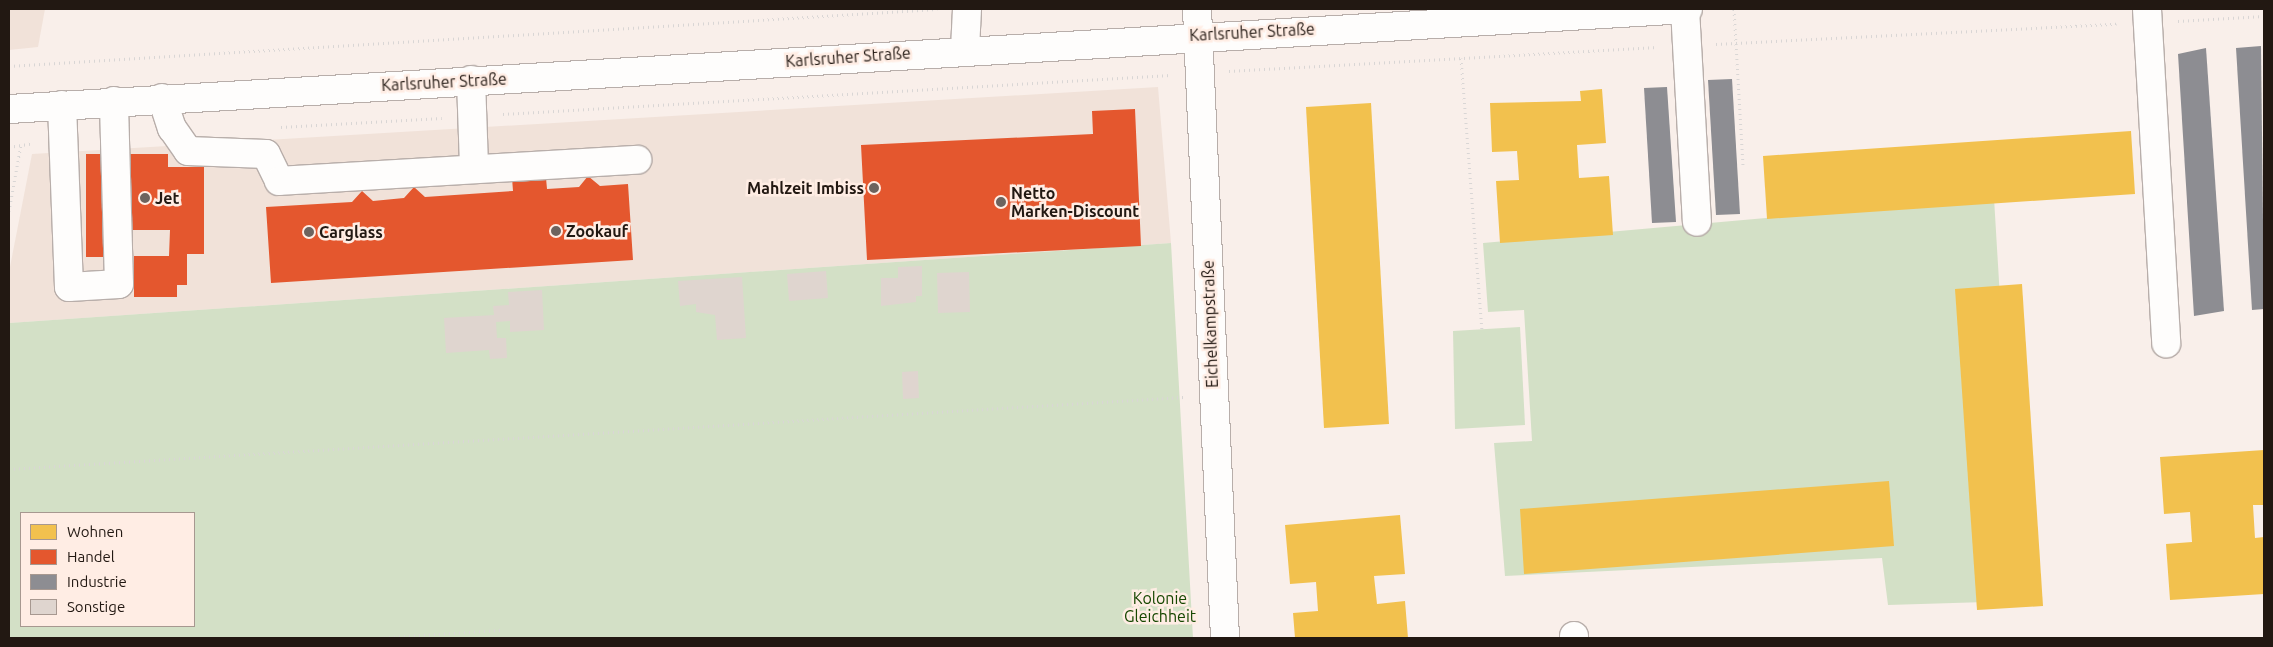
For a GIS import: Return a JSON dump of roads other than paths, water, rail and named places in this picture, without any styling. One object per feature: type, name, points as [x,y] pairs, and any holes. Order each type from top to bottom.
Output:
[{"type":"street","points":[[965,48],[967,9]]},
{"type":"street","points":[[1686,9],[1697,222]]},
{"type":"street","name":"Karlsruher Straße","points":[[13,109],[114,101],[965,48],[1198,22],[1686,9]]},
{"type":"street","points":[[2148,16],[2166,343]]},
{"type":"street","name":"Eichelkampstraße","points":[[1198,22],[1212,396],[1225,638]]},
{"type":"street","points":[[471,80],[474,168]]},
{"type":"street","points":[[162,98],[172,128],[188,151],[266,154],[279,180],[637,160]]},
{"type":"street","points":[[62,105],[69,287],[119,284],[114,101]]},
{"type":"place","name":"Mahlzeit Imbiss","points":[[874,188]]},
{"type":"place","name":"Jet","points":[[145,198]]},
{"type":"place","name":"Netto Marken-Discount","points":[[1001,202]]},
{"type":"place","name":"Zookauf","points":[[556,231]]},
{"type":"place","name":"Carglass","points":[[309,232]]},
{"type":"park label","name":"Kolonie Gleichheit","points":[[1160,607]]}]
